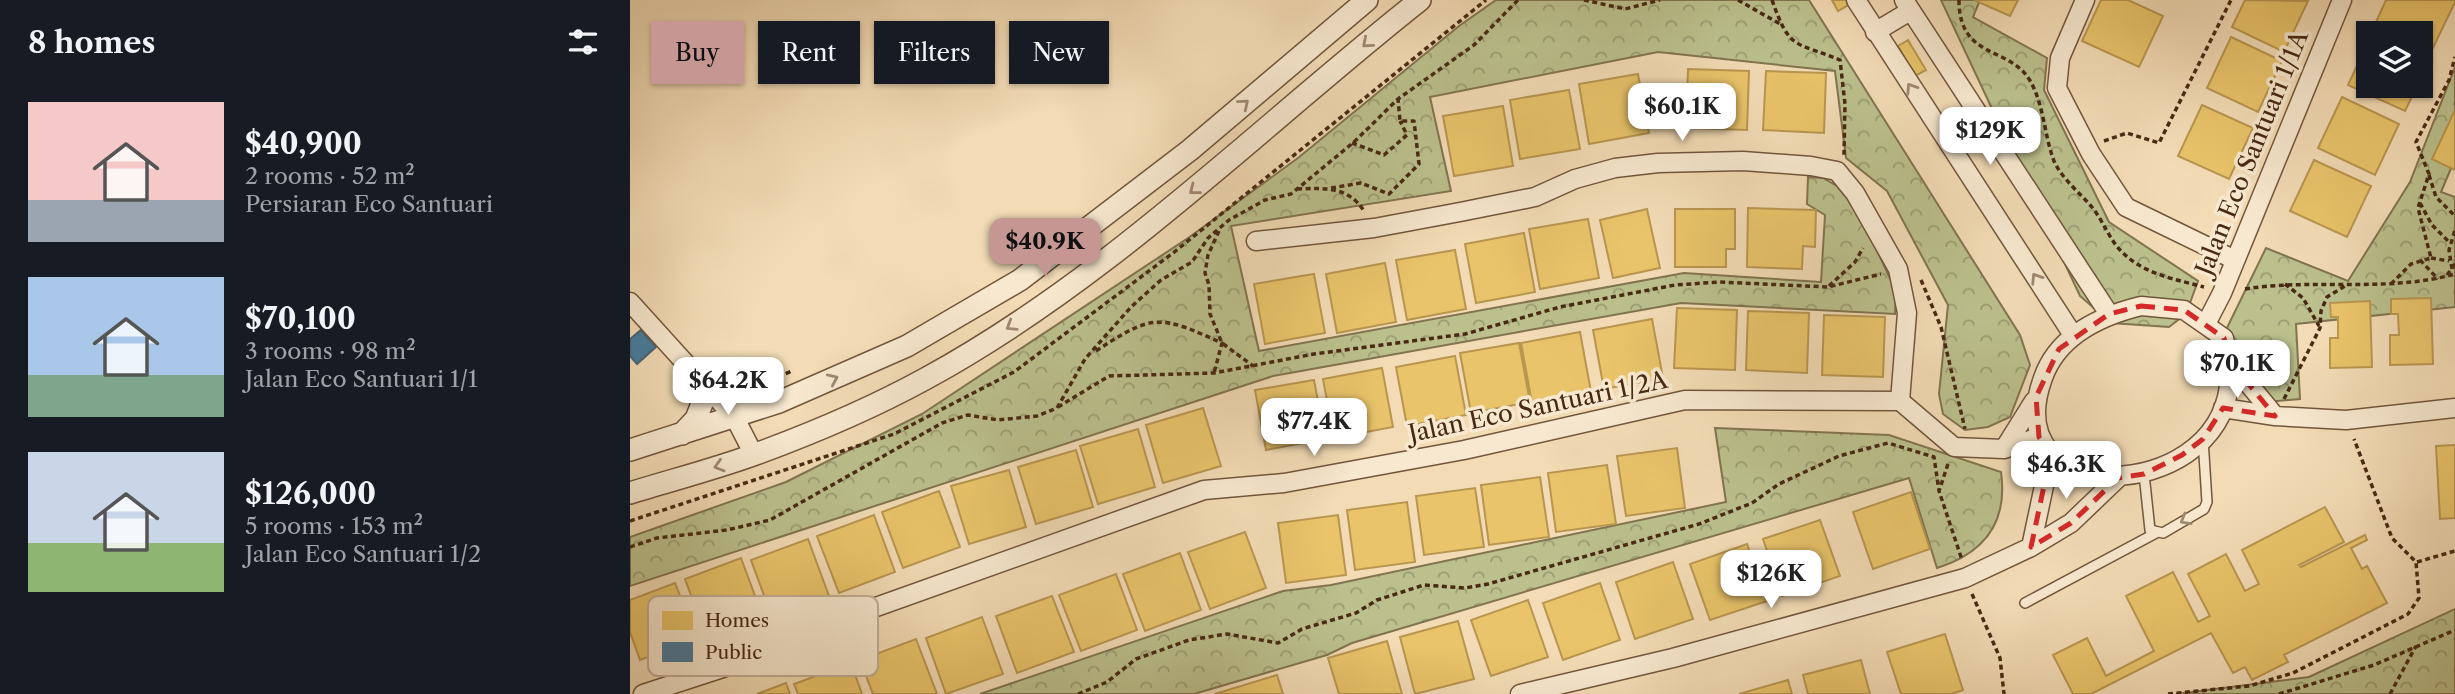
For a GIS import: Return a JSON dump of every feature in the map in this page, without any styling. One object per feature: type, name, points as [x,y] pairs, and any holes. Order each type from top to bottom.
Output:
[{"type":"street","points":[[630,450],[779,402],[907,346],[1020,279],[1190,150],[1367,0]]},
{"type":"street","points":[[630,493],[754,455],[925,379],[1040,309],[1212,176],[1420,0]]},
{"type":"street","points":[[2085,0],[2060,58],[2057,88],[2091,154],[2126,207],[2235,260]]},
{"type":"street","name":"Jalan Eco Santuari 1/1A","points":[[2206,324],[2342,0]]},
{"type":"street","points":[[1856,1],[2073,335]]},
{"type":"street","points":[[1875,32],[1907,6],[2109,314]]},
{"type":"street","points":[[1256,241],[1374,228],[1535,197],[1575,179],[1615,168],[1658,163],[1743,161],[1811,166],[1837,171],[1855,193],[1898,270],[1908,313],[1900,401],[1954,447],[2004,449],[2039,437]]},
{"type":"street","points":[[2004,449],[2036,397],[2051,360],[2073,335],[2109,314],[2141,306],[2184,310],[2224,338],[2229,386],[2223,408],[2203,439],[2163,467],[2144,474],[2118,478],[2097,477],[2078,470],[2051,453],[2039,437],[2035,419],[2036,397]]},
{"type":"street","points":[[632,309],[735,418],[754,455]]},
{"type":"street","points":[[2228,359],[2275,416]]},
{"type":"street","points":[[708,388],[746,400],[779,402]]},
{"type":"street","points":[[682,434],[696,419],[708,388]]},
{"type":"street","name":"Jalan Eco Santuari 1/2A","points":[[878,605],[1204,490],[1284,483],[1451,452],[1685,400],[1900,401]]},
{"type":"street","points":[[2223,408],[2275,416],[2346,420],[2455,408]]},
{"type":"street","points":[[2031,547],[2051,453]]},
{"type":"street","points":[[1520,694],[1673,658],[1965,578],[2031,547],[2071,523],[2118,478]]},
{"type":"street","name":"Jalan Eco Santuari 1/2A","points":[[643,694],[698,676]]},
{"type":"lane","points":[[2144,474],[2150,530],[2163,533],[2204,509],[2208,495],[2203,439]]},
{"type":"lane","points":[[2025,603],[2156,533]]},
{"type":"path","points":[[1094,352],[1131,307],[1161,280],[1192,262],[1208,238],[1229,220],[1265,200],[1291,194],[1352,143],[1398,99],[1474,45],[1518,0]]},
{"type":"path","points":[[1584,0],[1625,9],[1660,0]]},
{"type":"path","points":[[1738,0],[1781,26]]},
{"type":"path","points":[[2091,154],[2105,140],[2127,132],[2159,143],[2231,0]]},
{"type":"path","points":[[2455,57],[2449,80],[2416,142],[2436,197],[2455,216]]},
{"type":"path","points":[[1352,143],[1384,155],[1407,135],[1399,121],[1398,99]]},
{"type":"path","points":[[1297,189],[1331,188],[1361,183],[1389,194],[1419,164],[1414,121],[1399,121]]},
{"type":"path","points":[[2429,174],[2419,202],[2419,222],[2431,258]]},
{"type":"path","points":[[1331,188],[1343,192],[1360,205],[1374,228]]},
{"type":"path","points":[[2419,202],[2432,225],[2450,243]]},
{"type":"path","points":[[1828,287],[1863,251],[1864,237],[1872,223]]},
{"type":"path","points":[[1214,373],[1222,343],[1210,314],[1209,285],[1205,273],[1208,255],[1220,229]]},
{"type":"path","points":[[2452,269],[2449,261],[2450,243],[2455,230]]},
{"type":"path","points":[[2391,284],[2411,264],[2420,260],[2431,258],[2449,261]]},
{"type":"path","points":[[2420,260],[2438,279]]},
{"type":"path","points":[[2446,277],[2455,264]]},
{"type":"path","points":[[630,547],[657,538],[727,530],[770,520],[942,423],[968,415],[998,420],[1037,416],[1057,408],[1110,376],[1214,373],[1314,354],[1465,334],[1560,307],[1675,285],[1719,282],[1828,287],[1898,270]]},
{"type":"path","points":[[2282,283],[2294,288],[2303,298],[2320,328]]},
{"type":"path","points":[[2275,416],[2320,328],[2327,297],[2348,285]]},
{"type":"path","points":[[1057,408],[1085,359],[1146,321],[1189,328],[1222,343],[1255,367]]},
{"type":"path","points":[[764,382],[798,369]]},
{"type":"path","points":[[2168,694],[2249,686],[2310,666],[2408,614],[2418,598],[2416,562],[2392,538],[2346,420]]},
{"type":"path","points":[[1078,694],[1107,682],[1136,659],[1189,640],[1227,634],[1278,643],[1303,629],[1356,613],[1377,600],[1424,585],[1465,587],[1488,584],[1699,524],[1752,503],[1779,484],[1811,467],[1888,443],[1934,457],[1939,491]]},
{"type":"path","points":[[2416,562],[2455,551]]},
{"type":"path","points":[[2280,694],[2374,664],[2455,630]]},
{"type":"path","points":[[2390,694],[2416,646]]},
{"type":"highlighted area","points":[[2141,306],[2184,310],[2224,338],[2228,359],[2275,416],[2223,408],[2203,439],[2182,455],[2144,474],[2118,478],[2071,523],[2031,547],[2051,453],[2039,437],[2036,397],[2059,349],[2109,314]]},
{"type":"green space","points":[[1496,0],[1809,0],[2020,335],[2030,365],[2010,417],[1988,427],[1965,430],[1943,414],[1939,394],[1948,305],[1887,191],[1846,158],[1835,71],[1658,52],[1430,97],[1451,191],[1231,226],[1259,351],[1684,273],[1821,282],[1825,215],[1807,204],[1808,177],[1823,178],[1837,186],[1861,215],[1896,292],[1895,314],[1681,303],[1273,376],[630,586],[630,537],[786,482],[922,414],[1188,238],[1298,158],[1459,26]]},
{"type":"green space","points":[[1941,0],[1980,0],[1973,17],[2047,58],[2044,90],[2109,222],[2198,281],[2186,314],[2169,327],[2111,323],[2080,296]]},
{"type":"green space","points":[[2455,67],[2455,159],[2441,192],[2455,197],[2455,307],[2296,324],[2300,399],[2256,403],[2223,336],[2266,248],[2348,281],[2410,182]]},
{"type":"green space","points":[[1715,428],[1889,435],[2001,472],[2001,506],[1990,533],[1980,544],[1954,562],[1937,568],[1909,478],[1352,643],[1327,655],[1194,694],[980,694],[1283,591],[1331,585],[1726,502]]},
{"type":"green space","points":[[2455,609],[2455,694],[2176,694],[2309,677]]},
{"type":"building: Homes","points":[[1832,0],[1857,0],[1838,11]]},
{"type":"building: Homes","points":[[1974,0],[2018,0],[2010,16]]},
{"type":"building: Homes","points":[[2101,0],[2128,0],[2163,16],[2139,67],[2082,41]]},
{"type":"building: Homes","points":[[2245,0],[2308,1],[2284,52],[2232,27]]},
{"type":"building: Homes","points":[[2386,0],[2455,0],[2433,48],[2433,21],[2376,21]]},
{"type":"building: Homes","points":[[2231,37],[2282,61],[2258,112],[2207,88]]},
{"type":"building: Homes","points":[[1908,40],[1926,70],[1915,76],[1898,46]]},
{"type":"building: Homes","points":[[2356,68],[2356,89],[2348,85]]},
{"type":"building: Homes","points":[[1688,69],[1749,71],[1747,130],[1686,128]]},
{"type":"building: Homes","points":[[1766,71],[1826,73],[1824,133],[1763,130]]},
{"type":"building: Homes","points":[[1638,74],[1649,133],[1589,144],[1579,84]]},
{"type":"building: Homes","points":[[1569,90],[1580,149],[1520,159],[1510,100]]},
{"type":"building: Homes","points":[[2342,97],[2399,124],[2375,175],[2318,148]]},
{"type":"building: Homes","points":[[2376,98],[2411,98],[2405,111]]},
{"type":"building: Homes","points":[[2202,105],[2253,128],[2229,179],[2178,156]]},
{"type":"building: Homes","points":[[1503,106],[1513,166],[1454,176],[1443,116]]},
{"type":"building: Homes","points":[[2455,110],[2455,170],[2432,159]]},
{"type":"building: Homes","points":[[2314,160],[2371,186],[2347,237],[2290,211]]},
{"type":"building: Homes","points":[[1748,208],[1816,210],[1815,247],[1803,246],[1802,269],[1747,267]]},
{"type":"building: Homes","points":[[1647,209],[1660,268],[1613,278],[1600,220]]},
{"type":"building: Homes","points":[[1675,209],[1735,209],[1735,249],[1726,249],[1726,267],[1675,267]]},
{"type":"building: Homes","points":[[1588,219],[1599,278],[1540,289],[1529,229]]},
{"type":"building: Homes","points":[[1524,233],[1535,292],[1476,303],[1465,244]]},
{"type":"building: Homes","points":[[1455,250],[1466,309],[1407,320],[1396,260]]},
{"type":"building: Homes","points":[[1385,263],[1396,322],[1337,333],[1326,274]]},
{"type":"building: Homes","points":[[1314,274],[1325,333],[1265,344],[1254,284]]},
{"type":"building: Homes","points":[[2431,298],[2433,364],[2390,365],[2390,335],[2399,335],[2398,314],[2391,314],[2391,299]]},
{"type":"building: Homes","points":[[2370,301],[2372,367],[2330,368],[2330,338],[2338,338],[2338,317],[2331,317],[2330,303]]},
{"type":"building: Homes","points":[[1677,308],[1737,310],[1735,370],[1674,368]]},
{"type":"building: Homes","points":[[1748,311],[1809,313],[1807,373],[1746,370]]},
{"type":"building: Homes","points":[[1824,315],[1885,317],[1883,377],[1822,375]]},
{"type":"building: Homes","points":[[1652,319],[1663,378],[1604,389],[1593,330]]},
{"type":"building: Homes","points":[[1580,332],[1591,392],[1532,403],[1521,343]]},
{"type":"building: Homes","points":[[1519,343],[1530,402],[1471,413],[1460,353]]},
{"type":"building: Homes","points":[[1455,356],[1466,415],[1407,426],[1396,367]]},
{"type":"building: Homes","points":[[1382,368],[1393,427],[1334,438],[1323,379]]},
{"type":"building: Homes","points":[[1314,380],[1325,439],[1266,450],[1255,390]]},
{"type":"building: Homes","points":[[1203,408],[1221,466],[1163,483],[1146,425]]},
{"type":"building: Homes","points":[[1138,429],[1155,487],[1098,504],[1080,446]]},
{"type":"building: Homes","points":[[2455,445],[2455,518],[2440,519],[2436,446]]},
{"type":"building: Homes","points":[[1677,448],[1685,508],[1626,516],[1617,456]]},
{"type":"building: Homes","points":[[1076,450],[1093,507],[1036,524],[1018,467]]},
{"type":"building: Homes","points":[[1607,465],[1616,524],[1556,532],[1548,473]]},
{"type":"building: Homes","points":[[1009,470],[1026,527],[969,544],[951,486]]},
{"type":"building: Homes","points":[[1540,477],[1549,537],[1489,545],[1481,485]]},
{"type":"building: Homes","points":[[1475,488],[1484,547],[1424,555],[1416,496]]},
{"type":"building: Homes","points":[[939,491],[960,547],[903,568],[882,512]]},
{"type":"building: Homes","points":[[1911,492],[1930,549],[1873,569],[1853,512]]},
{"type":"building: Homes","points":[[1407,502],[1415,562],[1355,570],[1347,510]]},
{"type":"building: Homes","points":[[2325,507],[2344,542],[2299,565],[2301,567],[2365,535],[2367,540],[2351,548],[2362,569],[2367,566],[2387,603],[2284,655],[2288,662],[2252,680],[2245,667],[2233,673],[2211,633],[2091,694],[2073,694],[2053,655],[2087,638],[2106,676],[2154,651],[2126,596],[2173,572],[2198,622],[2210,616],[2188,574],[2226,554],[2245,591],[2259,584],[2242,550]]},
{"type":"building: Homes","points":[[874,515],[895,572],[839,593],[817,536]]},
{"type":"building: Homes","points":[[1338,515],[1346,575],[1286,583],[1278,523]]},
{"type":"building: Homes","points":[[1820,520],[1840,576],[1782,596],[1763,539]]},
{"type":"building: Homes","points":[[1245,532],[1266,588],[1210,609],[1188,552]]},
{"type":"building: Homes","points":[[808,539],[829,596],[764,596],[751,560]]},
{"type":"building: Homes","points":[[1747,544],[1767,601],[1710,620],[1690,564]]},
{"type":"building: Homes","points":[[1180,553],[1201,610],[1145,631],[1123,574]]},
{"type":"building: Homes","points":[[741,558],[755,596],[691,596],[685,579]]},
{"type":"building: Homes","points":[[1673,562],[1693,619],[1635,639],[1616,582]]},
{"type":"building: Homes","points":[[1116,574],[1137,630],[1081,651],[1059,595]]},
{"type":"building: Homes","points":[[675,583],[680,596],[648,596],[648,657],[640,660],[630,632],[630,600]]},
{"type":"building: Homes","points":[[1600,583],[1620,640],[1563,660],[1543,603]]},
{"type":"building: Homes","points":[[1052,596],[1074,652],[1017,673],[996,616]]},
{"type":"building: Homes","points":[[1528,600],[1548,657],[1491,676],[1471,620]]},
{"type":"building: Homes","points":[[982,617],[1003,674],[946,694],[926,638]]},
{"type":"building: Homes","points":[[1458,621],[1474,679],[1415,694],[1400,637]]},
{"type":"building: Homes","points":[[1945,634],[1963,690],[1951,694],[1901,694],[1887,652]]},
{"type":"building: Homes","points":[[916,639],[937,694],[873,694],[866,676],[878,676],[878,653]]},
{"type":"building: Homes","points":[[1387,641],[1402,694],[1339,694],[1328,658]]},
{"type":"building: Homes","points":[[1861,660],[1870,694],[1808,694],[1803,675]]},
{"type":"building: Homes","points":[[1277,675],[1283,694],[1215,694]]},
{"type":"building: Homes","points":[[816,676],[856,676],[862,694],[798,694],[794,684]]},
{"type":"building: Homes","points":[[1788,680],[1792,694],[1739,694]]},
{"type":"building: Homes","points":[[786,683],[790,694],[757,694]]},
{"type":"building: Public","points":[[641,330],[656,347],[637,364],[630,356],[630,339]]}]
